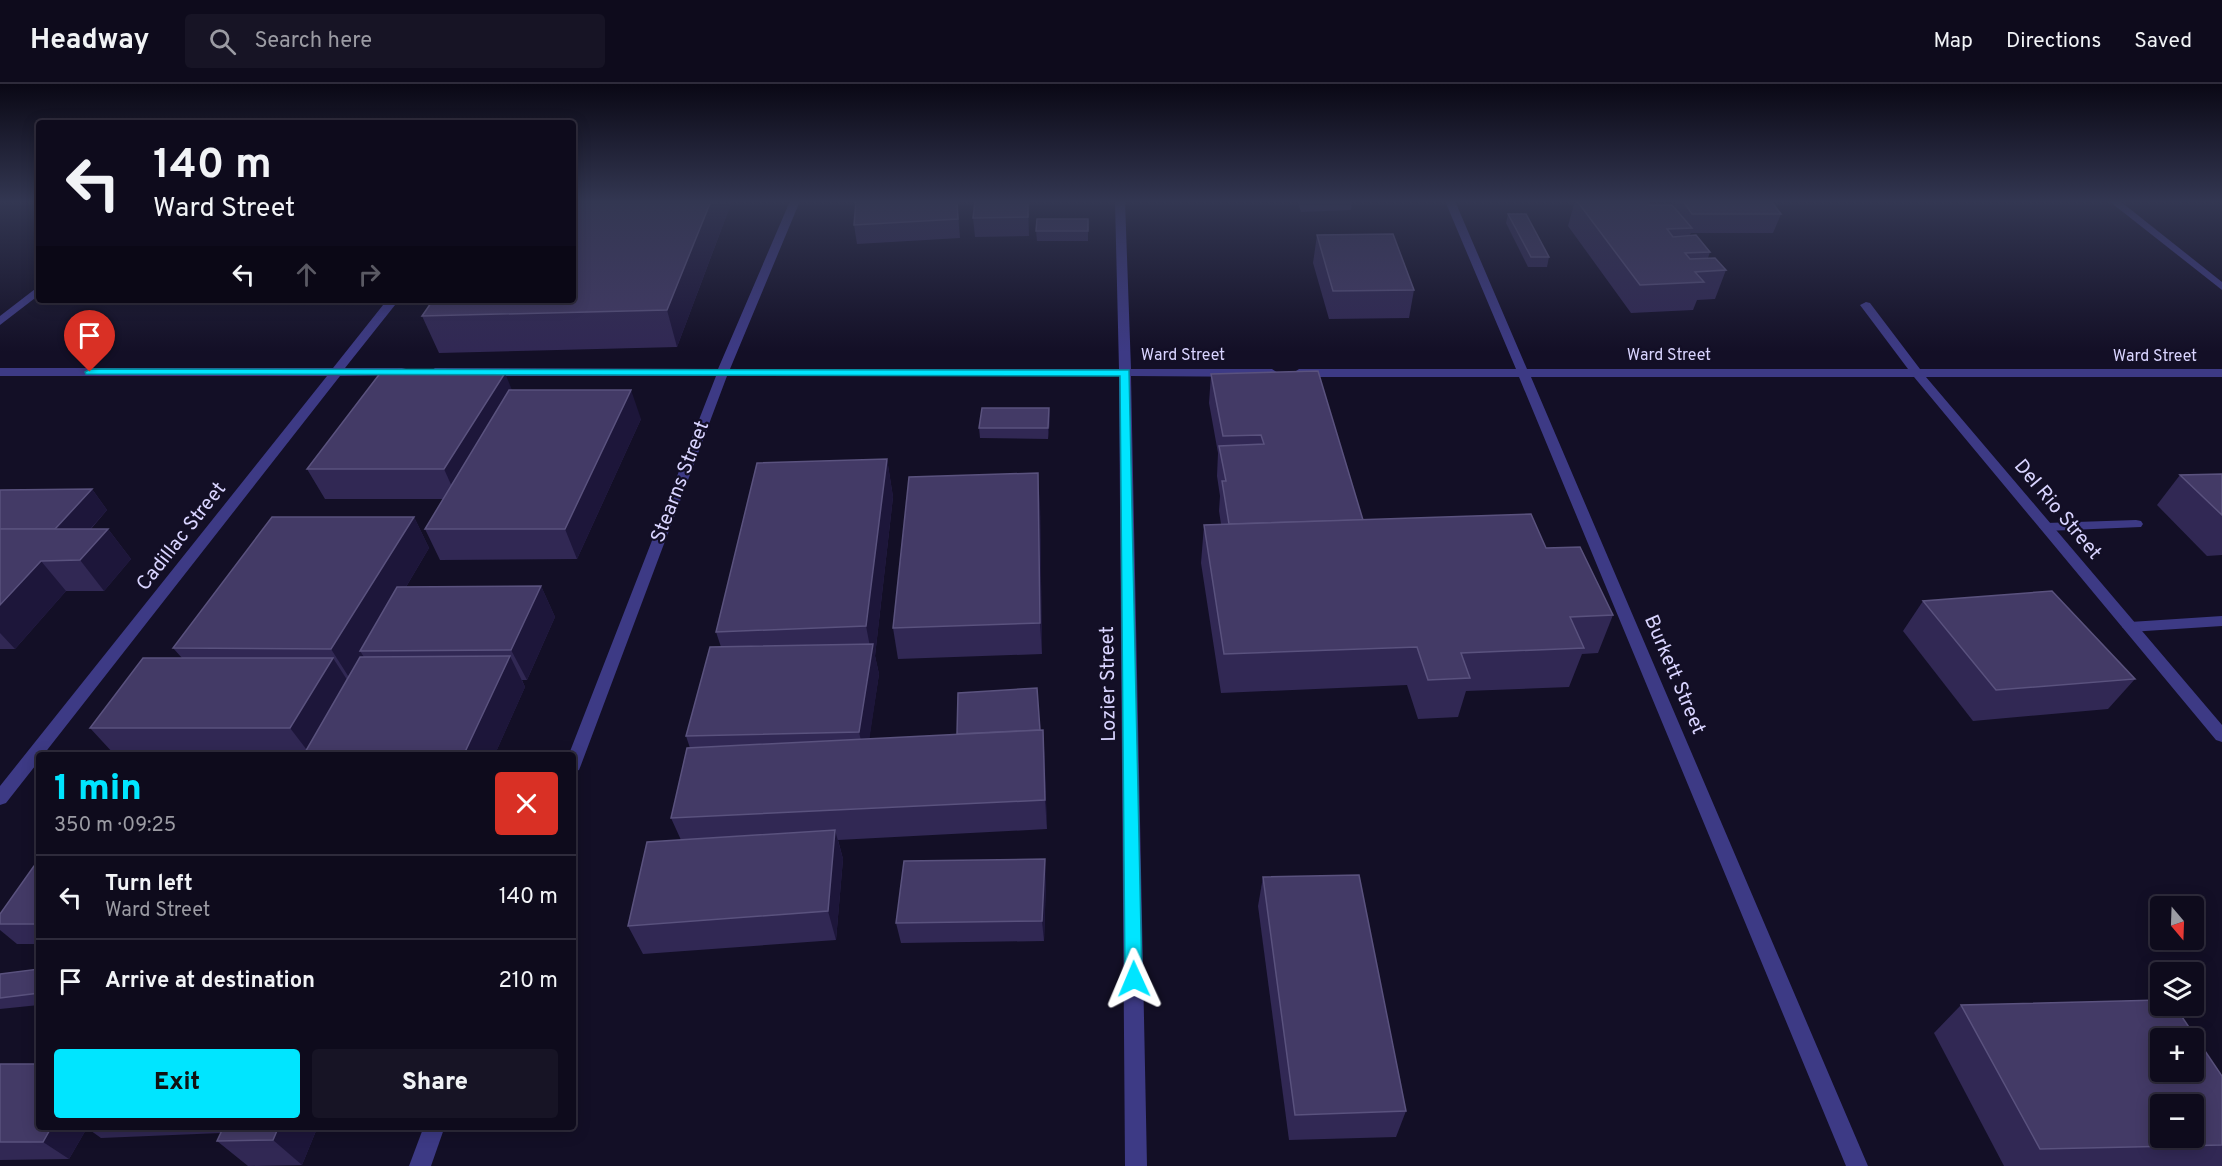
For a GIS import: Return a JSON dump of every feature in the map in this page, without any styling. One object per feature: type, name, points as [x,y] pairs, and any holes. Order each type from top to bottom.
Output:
[{"type":"street","name":"Stearns Street","points":[[576,757],[723,372],[774,251]]},
{"type":"street","name":"Lozier Street","points":[[1121,251],[1136,1166]]},
{"type":"street","name":"Burkett Street","points":[[1471,251],[1749,905],[1857,1166]]},
{"type":"street","points":[[2177,251],[2222,287]]},
{"type":"street","points":[[0,322],[36,292]]},
{"type":"street","name":"Cadillac Street","points":[[36,752],[391,303]]},
{"type":"street","name":"Del Rio Street","points":[[1866,305],[1917,373],[2222,736]]},
{"type":"street","name":"Ward Street","points":[[0,372],[2222,373]]},
{"type":"street","points":[[2046,527],[2136,524]]},
{"type":"street","points":[[2130,627],[2222,621]]},
{"type":"street","name":"Cadillac Street","points":[[0,798],[36,753]]},
{"type":"street","points":[[420,1166],[434,1130]]},
{"type":"building","points":[[576,251],[691,251],[667,310],[422,316],[431,303],[576,303]]},
{"type":"building","points":[[1322,251],[1400,251],[1414,290],[1333,291]]},
{"type":"building","points":[[1528,251],[1546,251],[1549,257],[1531,257]]},
{"type":"building","points":[[1615,251],[1710,251],[1685,253],[1690,259],[1715,258],[1726,270],[1695,272],[1704,282],[1640,285]]},
{"type":"building","points":[[1318,371],[1363,520],[1229,524],[1222,481],[1226,481],[1219,446],[1264,444],[1261,435],[1223,436],[1211,374]]},
{"type":"building","points":[[381,372],[505,373],[444,469],[307,469]]},
{"type":"building","points":[[509,390],[631,390],[565,529],[425,529]]},
{"type":"building","points":[[982,408],[1049,408],[1048,428],[979,428]]},
{"type":"building","points":[[887,459],[866,626],[716,632],[757,463]]},
{"type":"building","points":[[1038,473],[1040,623],[893,628],[909,477]]},
{"type":"building","points":[[2222,474],[2222,515],[2180,475]]},
{"type":"building","points":[[92,489],[55,529],[0,529],[0,490]]},
{"type":"building","points":[[1531,514],[1546,548],[1580,547],[1613,615],[1570,617],[1584,648],[1461,653],[1470,678],[1428,680],[1417,647],[1224,654],[1204,525]]},
{"type":"building","points":[[272,517],[414,517],[331,649],[173,648]]},
{"type":"building","points":[[0,529],[108,529],[80,560],[41,561],[0,605]]},
{"type":"building","points":[[541,586],[511,650],[360,651],[397,587]]},
{"type":"building","points":[[2052,591],[2135,679],[1996,690],[1923,601]]},
{"type":"building","points":[[873,644],[859,732],[686,736],[710,647]]},
{"type":"building","points":[[510,656],[465,752],[305,752],[360,657]]},
{"type":"building","points":[[143,658],[333,658],[290,728],[90,728]]},
{"type":"building","points":[[1037,688],[1040,730],[957,734],[958,693]]},
{"type":"building","points":[[1043,730],[1045,800],[671,818],[687,748]]},
{"type":"building","points":[[835,830],[828,911],[628,926],[647,842]]},
{"type":"building","points":[[1045,859],[1042,921],[896,923],[904,861]]},
{"type":"building","points":[[36,866],[36,924],[0,924],[0,914]]},
{"type":"building","points":[[1359,875],[1406,1111],[1295,1115],[1263,877]]},
{"type":"building","points":[[36,969],[36,993],[0,998],[0,974]]},
{"type":"building","points":[[2150,1000],[2150,1016],[2181,1016],[2190,1028],[2150,1028],[2150,1082],[2204,1082],[2204,1049],[2222,1076],[2222,1145],[2204,1145],[2204,1094],[2150,1094],[2150,1147],[2040,1149],[1961,1005]]},
{"type":"building","points":[[0,1064],[36,1064],[36,1130],[50,1130],[43,1142],[0,1142]]},
{"type":"building","points":[[222,1130],[277,1130],[273,1140],[217,1141]]},
{"type":"route","points":[[90,372],[1125,372],[1134,979]]}]
